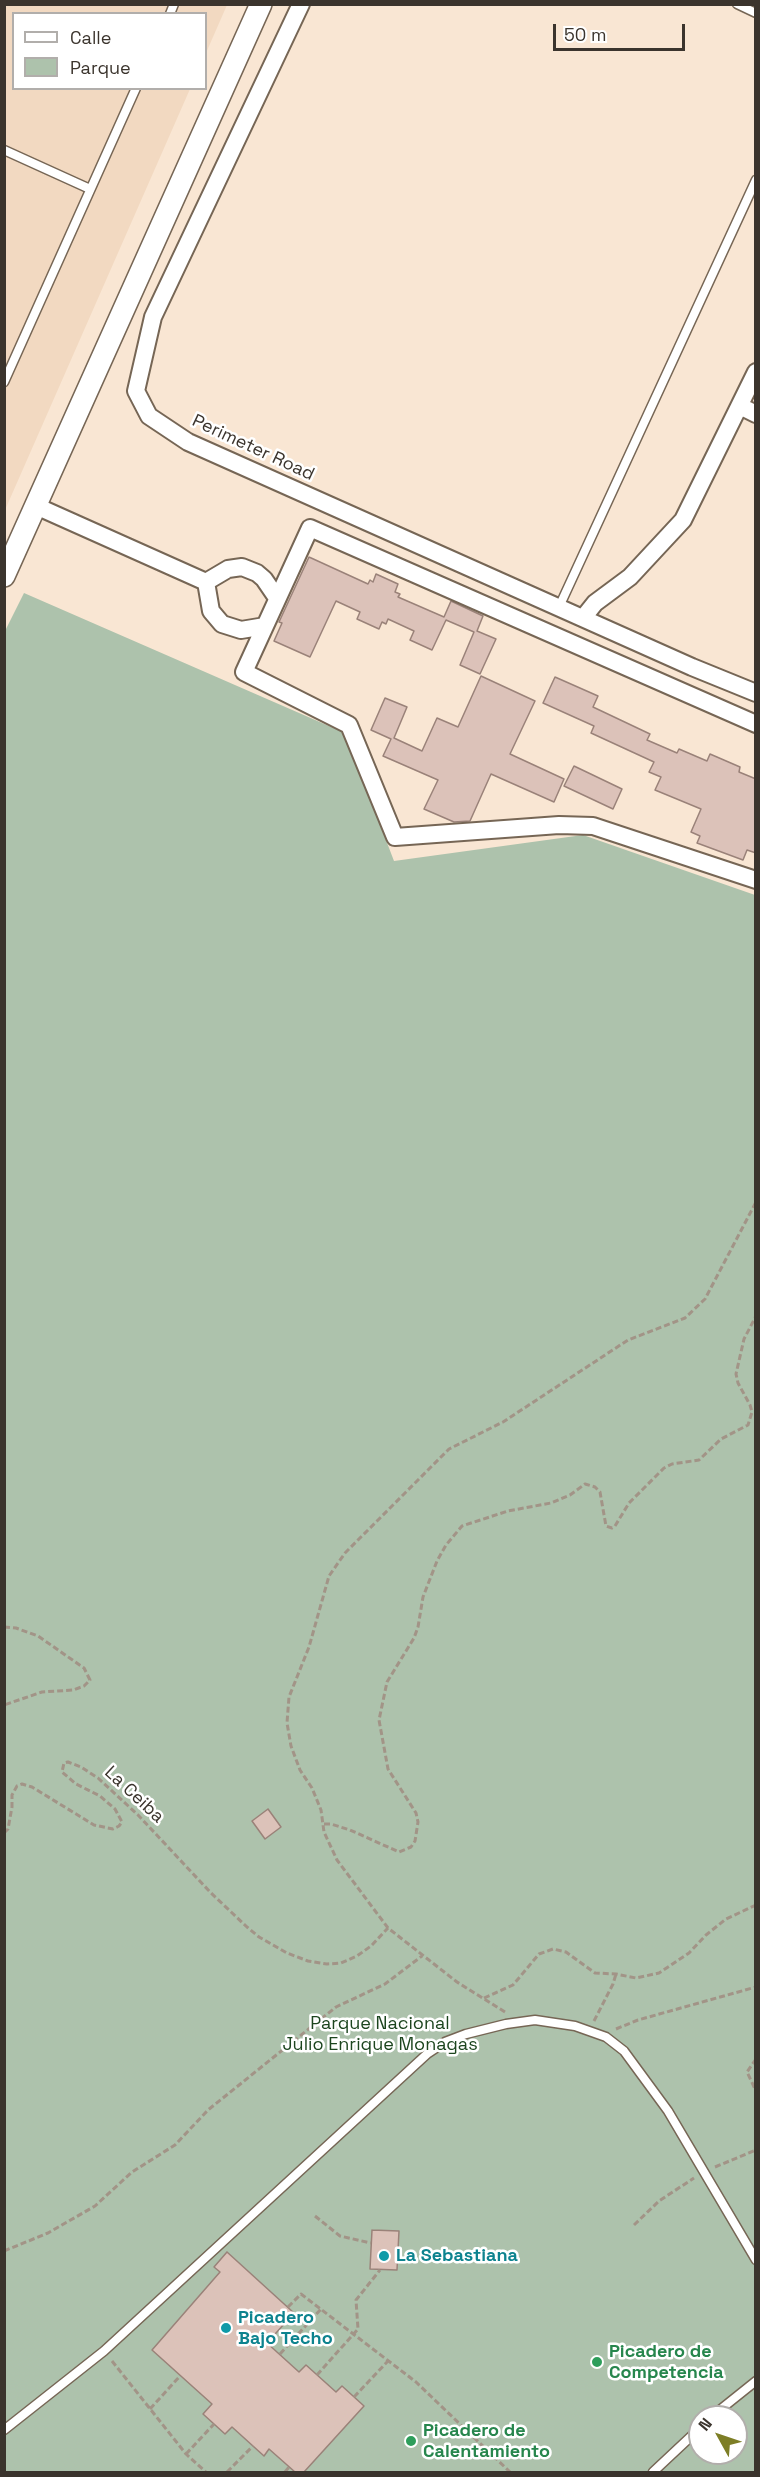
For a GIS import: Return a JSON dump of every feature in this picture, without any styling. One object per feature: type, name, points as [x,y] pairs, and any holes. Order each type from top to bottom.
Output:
[{"type":"street","points":[[4,576],[261,4]]},
{"type":"street","name":"Perimeter Road","points":[[301,4],[153,317],[136,391],[149,416],[188,442],[559,608],[756,693]]},
{"type":"street","points":[[583,618],[595,603],[630,577],[683,520],[748,410],[756,372]]},
{"type":"street","points":[[36,506],[206,582]]},
{"type":"street","points":[[756,724],[310,528],[244,672],[349,725],[395,837],[559,825],[593,826],[756,880]]},
{"type":"street","points":[[206,582],[228,569],[242,567],[257,573],[264,579],[277,598]]},
{"type":"street","points":[[206,582],[208,605],[214,617],[222,624],[241,630],[265,626]]},
{"type":"lane","points":[[737,4],[756,13]]},
{"type":"lane","points":[[4,382],[135,90]]},
{"type":"lane","points":[[4,150],[90,189]]},
{"type":"lane","points":[[559,608],[756,180]]},
{"type":"lane","points":[[4,2430],[104,2351],[427,2054],[445,2042],[466,2034],[536,2020],[589,2030],[624,2051],[668,2111],[756,2260]]},
{"type":"lane","points":[[726,2405],[756,2381]]},
{"type":"lane","points":[[653,2472],[688,2439]]},
{"type":"path","points":[[520,2022],[458,1982],[388,1928],[337,1860],[324,1832],[321,1810],[312,1788],[300,1770],[291,1746],[287,1723],[288,1696],[309,1647],[333,1568],[356,1541],[449,1449],[503,1422],[628,1340],[685,1318],[705,1299],[756,1202]]},
{"type":"path","points":[[324,1824],[350,1830],[399,1852],[411,1847],[415,1841],[418,1822],[416,1813],[388,1769],[379,1720],[387,1682],[414,1638],[418,1627],[423,1597],[436,1561],[462,1526],[508,1510],[552,1503],[570,1495],[585,1484],[595,1487],[600,1492],[606,1526],[612,1528],[615,1526],[629,1503],[664,1468],[672,1464],[699,1460],[721,1438],[748,1425],[752,1412],[742,1394],[736,1374],[744,1339],[756,1316]]},
{"type":"path","points":[[4,1627],[16,1628],[38,1636],[84,1668],[90,1680],[84,1686],[73,1690],[42,1692],[4,1705]]},
{"type":"path","name":"La Ceiba","points":[[4,1833],[8,1829],[12,1795],[17,1786],[22,1784],[32,1787],[94,1825],[113,1829],[119,1826],[122,1822],[116,1809],[100,1796],[76,1784],[62,1772],[64,1763],[68,1762],[98,1778],[145,1822],[211,1893],[247,1927],[259,1937],[287,1953],[308,1962],[341,1963],[371,1946],[388,1928]]},
{"type":"path","points":[[484,1998],[513,1985],[539,1954],[553,1949],[566,1952],[595,1973],[636,1978],[659,1973],[689,1953],[726,1919],[756,1905]]},
{"type":"path","points":[[4,2251],[48,2234],[94,2206],[132,2172],[175,2145],[208,2110],[336,2007],[385,1984],[422,1956]]},
{"type":"path","points":[[589,2030],[616,1974]]},
{"type":"path","points":[[599,2034],[638,2020],[756,1987]]},
{"type":"path","points":[[756,2059],[747,2072],[756,2091]]},
{"type":"path","points":[[634,2225],[659,2201],[703,2172],[756,2150]]},
{"type":"path","points":[[315,2216],[340,2236],[371,2243]]},
{"type":"path","points":[[317,2375],[358,2329],[356,2300],[380,2270]]},
{"type":"path","points":[[288,2307],[301,2294],[437,2401],[510,2472]]},
{"type":"path","points":[[280,2354],[321,2309]]},
{"type":"path","points":[[104,2351],[186,2454],[206,2472]]},
{"type":"path","points":[[354,2397],[388,2361]]},
{"type":"path","points":[[150,2409],[180,2376]]},
{"type":"path","points":[[186,2454],[214,2424]]},
{"type":"path","points":[[227,2472],[253,2445]]},
{"type":"path","points":[[285,2472],[290,2468]]},
{"type":"shaded area","points":[[5,5],[227,5],[207,51],[207,12],[12,12],[12,90],[190,90],[5,510]]},
{"type":"green space","name":"Parque Nacional Julio Enrique Monagas","points":[[24,593],[345,733],[394,861],[583,835],[755,895],[755,2472],[5,2472],[4,633]]},
{"type":"building","points":[[309,557],[368,584],[370,580],[373,582],[376,574],[398,584],[395,592],[400,594],[398,597],[444,617],[451,601],[483,616],[477,631],[496,639],[480,674],[460,665],[474,632],[446,620],[432,650],[410,640],[414,631],[388,619],[386,624],[382,622],[379,629],[357,619],[360,612],[336,601],[310,657],[274,641],[282,623],[279,622]]},
{"type":"building","points":[[481,676],[535,701],[510,754],[564,779],[554,802],[491,774],[470,821],[454,822],[424,809],[438,780],[383,756],[391,739],[371,730],[385,698],[407,707],[394,738],[422,751],[437,718],[458,727]]},
{"type":"building","points":[[555,677],[598,696],[593,707],[650,734],[647,740],[677,753],[679,749],[707,761],[710,754],[740,767],[739,772],[756,779],[756,853],[747,850],[743,860],[697,843],[700,836],[691,832],[701,809],[655,790],[661,777],[649,772],[654,762],[591,733],[594,726],[543,703]]},
{"type":"building","points":[[574,766],[622,789],[613,809],[564,786]]},
{"type":"building","points":[[268,1809],[281,1827],[265,1839],[252,1821]]},
{"type":"building","name":"La Sebastiana","points":[[372,2230],[399,2231],[397,2270],[370,2269]]},
{"type":"building","points":[[227,2252],[294,2313],[267,2343],[299,2372],[306,2365],[336,2392],[342,2386],[364,2406],[304,2472],[295,2472],[269,2449],[264,2456],[232,2427],[225,2434],[203,2414],[212,2404],[152,2350],[220,2272],[214,2267]]},
{"type":"place","name":"La Sebastiana","points":[[384,2256]]},
{"type":"place","name":"Picadero Bajo Techo","points":[[226,2328]]},
{"type":"place","name":"Picadero de Competencia","points":[[597,2362]]},
{"type":"place","name":"Picadero de Calentamiento","points":[[411,2441]]}]
